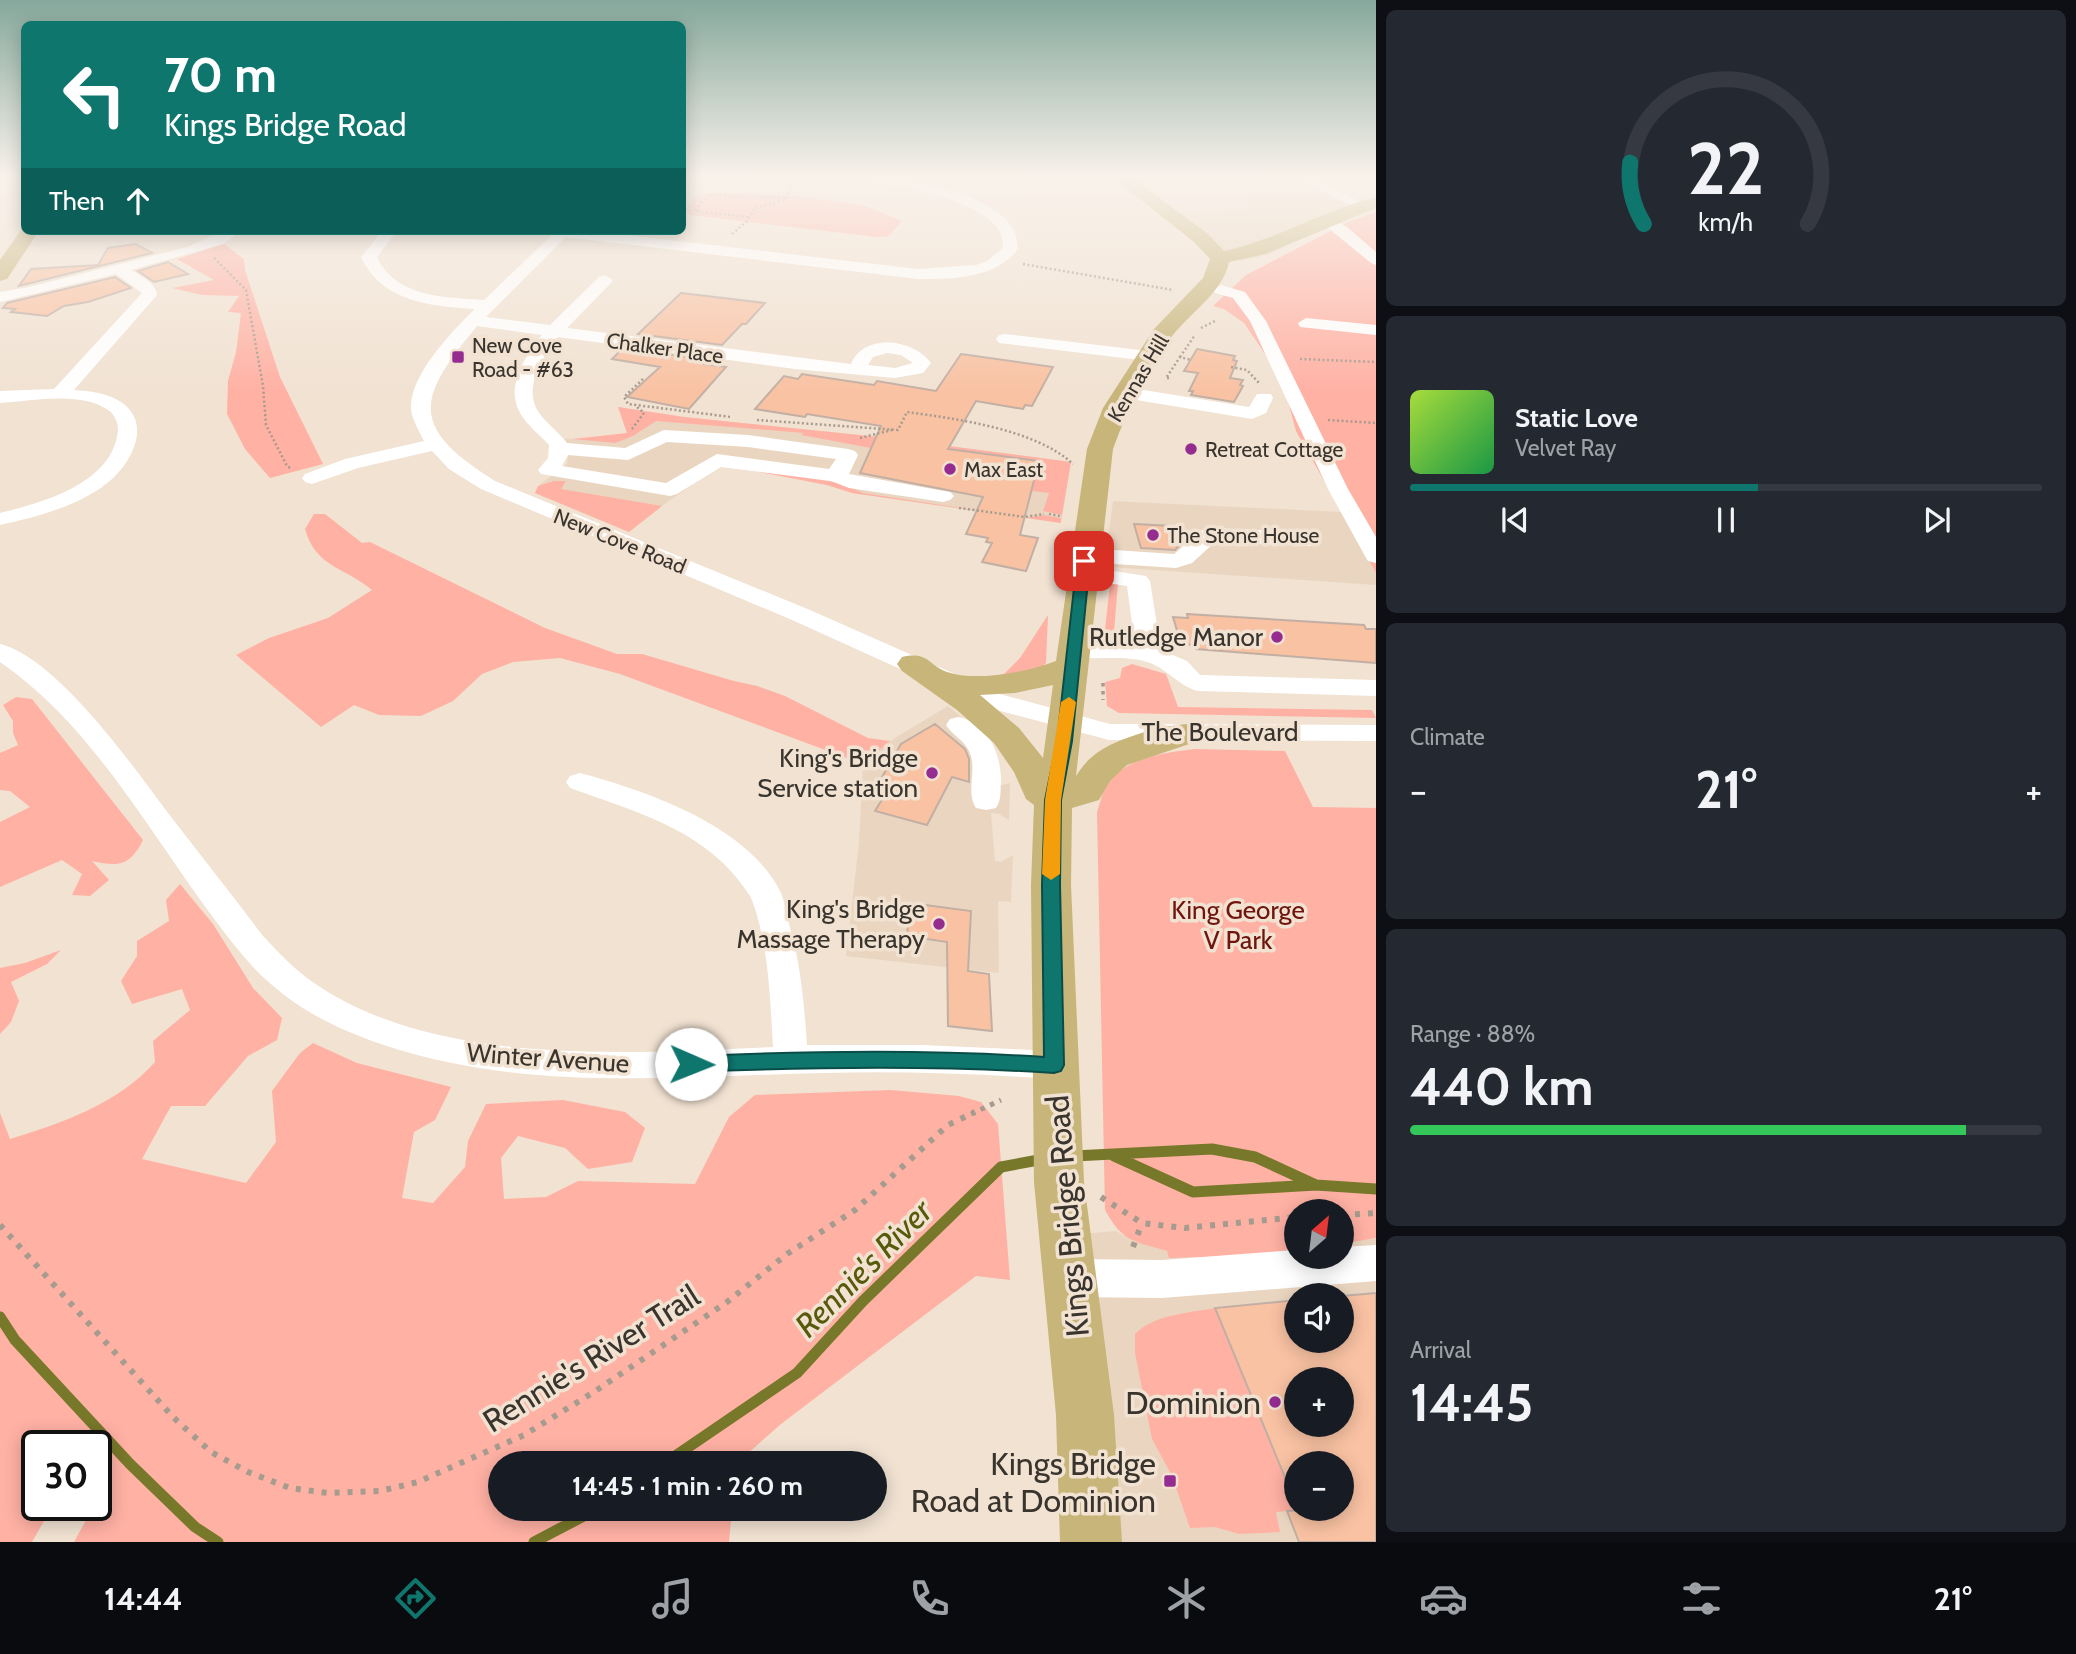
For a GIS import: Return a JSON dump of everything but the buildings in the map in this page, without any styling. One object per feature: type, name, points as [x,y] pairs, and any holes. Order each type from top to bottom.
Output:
[{"type":"main road","points":[[0,275],[18,248]]},
{"type":"main road","points":[[1210,248],[1220,258],[1241,261],[1271,248]]},
{"type":"main road","points":[[1187,297],[1221,290],[1274,248]]},
{"type":"main road","name":"Kennas Hill","points":[[1066,722],[1096,463],[1108,424],[1187,297],[1217,272],[1220,258]]},
{"type":"main road","points":[[953,682],[978,686],[1016,684],[1041,679],[1074,657]]},
{"type":"main road","points":[[914,664],[962,723],[1026,759],[1037,777],[1039,791],[1053,800],[1086,792],[1093,774],[1110,758],[1124,751],[1160,743],[1185,733]]},
{"type":"main road","name":"Kings Bridge Road","points":[[1066,722],[1053,800],[1051,885],[1054,1065],[1058,1126],[1080,1189],[1071,1278],[1085,1415],[1091,1542]]},
{"type":"street","points":[[0,297],[195,248]]},
{"type":"street","points":[[376,248],[369,257],[377,277],[412,294],[488,305]]},
{"type":"street","name":"New Cove Road","points":[[547,248],[473,320],[437,363],[422,393],[422,416],[436,444],[456,465],[472,476],[529,482],[991,701],[1066,722]]},
{"type":"street","points":[[699,248],[918,274],[961,271],[1001,260],[1011,248]]},
{"type":"street","points":[[1362,248],[1376,260]]},
{"type":"street","points":[[59,395],[149,295],[150,292],[140,282],[118,269]]},
{"type":"street","points":[[529,482],[558,459],[559,448],[554,438],[531,416],[525,404],[523,387],[536,356],[554,332],[605,280]]},
{"type":"street","points":[[1221,290],[1239,295],[1246,302],[1277,358],[1338,489],[1376,556]]},
{"type":"street","name":"Chalker Place","points":[[473,320],[737,358],[858,369]]},
{"type":"street","points":[[1306,323],[1376,330]]},
{"type":"street","points":[[1005,339],[1148,356]]},
{"type":"street","points":[[1125,393],[1252,412],[1259,409],[1264,398]]},
{"type":"street","points":[[0,397],[59,395],[97,399],[114,405],[124,416],[128,427],[127,441],[120,458],[100,478],[60,501],[0,519]]},
{"type":"street","points":[[559,448],[628,454],[664,436],[748,441],[848,455],[840,472],[835,475]]},
{"type":"street","points":[[312,478],[352,463],[436,444]]},
{"type":"street","points":[[529,482],[670,490],[717,460],[835,475],[849,482],[948,501]]},
{"type":"street","points":[[1084,558],[1176,561],[1189,555],[1210,535],[1310,539]]},
{"type":"street","points":[[1084,558],[1138,581],[1149,654]]},
{"type":"street","name":"Winter Avenue","points":[[0,651],[34,674],[85,723],[252,944],[275,970],[310,998],[404,1039],[460,1054],[562,1064],[979,1060],[1054,1065]]},
{"type":"street","points":[[1074,657],[1149,654],[1178,666],[1191,680],[1198,682],[1376,688]]},
{"type":"street","name":"The Boulevard","points":[[1066,722],[1109,732],[1376,733]]},
{"type":"street","points":[[962,723],[981,743],[985,752],[986,801]]},
{"type":"street","points":[[580,782],[668,813],[705,833],[740,861],[766,895],[777,929],[784,965],[791,1060]]},
{"type":"street","points":[[1071,1278],[1162,1279],[1376,1263]]},
{"type":"path","points":[[205,250],[220,267],[240,279],[246,289],[263,386],[266,425],[287,466],[312,478]]},
{"type":"path","points":[[1001,260],[1187,297]]},
{"type":"path","points":[[1176,380],[1166,378],[1199,330],[1215,321]]},
{"type":"path","points":[[1180,357],[1191,360]]},
{"type":"path","points":[[1277,358],[1376,362]]},
{"type":"path","points":[[1231,367],[1253,374],[1264,398]]},
{"type":"path","points":[[643,379],[624,397],[628,404],[741,418]]},
{"type":"path","points":[[755,419],[898,430],[907,412],[981,423],[1059,451],[1073,464]]},
{"type":"path","points":[[1307,419],[1376,423]]},
{"type":"path","points":[[948,501],[1025,517],[1047,514],[1060,516]]},
{"type":"path","points":[[1102,700],[1103,683]]},
{"type":"path","name":"Rennie's River Trail","points":[[0,1224],[173,1417],[211,1452],[248,1472],[290,1488],[328,1493],[380,1491],[418,1482],[524,1436],[594,1392],[727,1302],[787,1254],[855,1210],[947,1125],[1001,1100]]},
{"type":"path","points":[[1080,1189],[1142,1223],[1185,1228],[1284,1218]]},
{"type":"path","points":[[1354,1214],[1376,1213]]},
{"type":"path","points":[[1133,1247],[1142,1223]]},
{"type":"shaded area","points":[[1208,248],[1282,248],[1271,254],[1241,261],[1220,258]]},
{"type":"shaded area","points":[[618,407],[1071,462],[1061,523],[852,493],[827,485],[722,464],[629,532],[535,493],[538,486],[567,464],[569,450],[564,439],[601,438],[627,433]]},
{"type":"shaded area","points":[[1113,501],[1342,512],[1376,573],[1376,585],[1109,567],[1109,532]]},
{"type":"shaded area","points":[[948,706],[984,735],[994,787],[1010,783],[1009,820],[991,813],[995,861],[1001,862],[1013,855],[1011,902],[998,901],[999,973],[846,956],[859,843],[863,764],[890,741]]},
{"type":"shaded area","points":[[1116,1231],[1133,1241],[1168,1251],[1169,1258],[1238,1256],[1284,1251],[1284,1269],[1354,1269],[1354,1242],[1376,1238],[1376,1542],[1091,1542],[1068,1235]]},
{"type":"green space","points":[[212,248],[229,248],[244,259],[245,270],[280,377],[323,464],[270,478],[245,449],[227,414],[228,381],[236,352],[241,313],[228,312],[239,296],[202,295],[172,288],[214,280],[177,259]]},
{"type":"green space","points":[[1298,248],[1376,248],[1376,573],[1296,431],[1282,379],[1244,323],[1224,309],[1213,306],[1246,275]]},
{"type":"green space","points":[[618,407],[1071,462],[1062,515],[1043,511],[1049,493],[1032,491],[1039,461],[871,448],[801,435],[804,433],[656,421],[633,436],[615,443],[573,439],[627,433]]},
{"type":"green space","points":[[724,465],[840,483],[863,493],[1024,518],[852,493],[827,485]]},
{"type":"green space","points":[[554,481],[566,481],[561,489],[662,506],[629,532],[535,493],[538,486]]},
{"type":"green space","points":[[314,514],[325,514],[362,543],[370,542],[545,628],[617,654],[642,654],[757,686],[785,696],[868,738],[890,741],[863,764],[620,674],[560,658],[513,662],[482,674],[453,701],[421,716],[379,715],[354,705],[321,727],[236,655],[269,638],[328,618],[372,590],[332,566],[316,552],[305,529]]},
{"type":"green space","points":[[1043,515],[1061,518],[1061,523],[1026,518]]},
{"type":"green space","points":[[1110,584],[1118,584],[1114,631],[1126,636],[1125,642],[1104,639]]},
{"type":"green space","points":[[1048,615],[1046,663],[1038,671],[1001,677],[1020,658]]},
{"type":"green space","points":[[1132,664],[1166,674],[1178,707],[1372,710],[1376,718],[1119,713],[1107,706],[1105,682],[1120,678],[1122,668]]},
{"type":"green space","points":[[16,697],[32,699],[143,840],[128,860],[117,864],[92,861],[109,880],[90,896],[72,895],[82,874],[62,860],[0,887],[0,822],[30,807],[10,791],[0,790],[0,753],[18,745],[13,733],[13,721],[3,705]]},
{"type":"green space","name":"King George V Park","points":[[1195,749],[1285,751],[1313,807],[1376,808],[1376,1238],[1354,1242],[1354,1199],[1284,1199],[1284,1251],[1238,1256],[1169,1258],[1167,1251],[1124,1235],[1105,1210],[1097,812],[1103,792],[1114,776],[1134,763],[1171,752]]},
{"type":"green space","points":[[180,884],[213,924],[253,988],[282,1018],[277,1040],[248,1056],[205,1106],[171,1106],[142,1159],[246,1183],[276,1142],[272,1091],[300,1053],[313,1043],[357,1063],[451,1087],[435,1120],[414,1132],[402,1198],[433,1203],[465,1167],[468,1141],[486,1104],[563,1100],[625,1112],[645,1128],[632,1162],[588,1169],[565,1148],[518,1136],[501,1158],[504,1199],[546,1197],[578,1181],[695,1184],[729,1117],[755,1095],[891,1090],[959,1096],[981,1102],[998,1124],[1010,1280],[976,1276],[781,1424],[751,1451],[488,1451],[488,1521],[731,1521],[729,1542],[74,1542],[85,1521],[112,1521],[112,1430],[21,1430],[21,1521],[44,1521],[32,1542],[0,1542],[0,1113],[10,1139],[30,1133],[107,1101],[140,1077],[155,1062],[153,1041],[190,1010],[182,989],[132,1004],[121,981],[137,956],[137,941],[169,921],[166,900]]},
{"type":"green space","points":[[61,950],[47,964],[11,982],[19,1001],[11,1022],[0,1034],[0,968],[25,963]]},
{"type":"green space","points":[[1215,1308],[1284,1474],[1284,1511],[1276,1512],[1280,1532],[1239,1534],[1215,1527],[1190,1528],[1172,1476],[1152,1439],[1135,1353],[1135,1334],[1143,1327],[1162,1318]]},
{"type":"waterway","name":"Rennie's River","points":[[1074,1156],[1212,1149],[1255,1157],[1316,1185]]},
{"type":"waterway","name":"Rennie's River","points":[[1114,1156],[1193,1192],[1316,1185]]},
{"type":"waterway","name":"Rennie's River","points":[[683,1451],[797,1373],[863,1301],[1001,1167],[1044,1159]]},
{"type":"waterway","name":"Rennie's River","points":[[1316,1185],[1376,1189]]},
{"type":"waterway","name":"Rennie's River","points":[[0,1317],[15,1340],[130,1464],[195,1527],[218,1542]]},
{"type":"waterway","name":"Rennie's River","points":[[534,1542],[574,1521]]},
{"type":"slow traffic","points":[[1051,874],[1053,800],[1069,702]]},
{"type":"place","name":"New Cove Road - #63","points":[[458,357]]},
{"type":"place","name":"Retreat Cottage","points":[[1191,449]]},
{"type":"place","name":"Max East","points":[[950,469]]},
{"type":"place","name":"The Stone House","points":[[1153,535]]},
{"type":"place","name":"Rutledge Manor","points":[[1277,637]]},
{"type":"place","name":"King's Bridge Service station","points":[[932,773]]},
{"type":"place","name":"King's Bridge Massage Therapy","points":[[939,924]]},
{"type":"place","name":"Dominion","points":[[1275,1402]]},
{"type":"place","name":"Kings Bridge Road at Dominion","points":[[1170,1481]]},
{"type":"route","points":[[691,1064],[791,1060],[979,1060],[1054,1065],[1051,885],[1053,800],[1074,665],[1084,561]]}]
